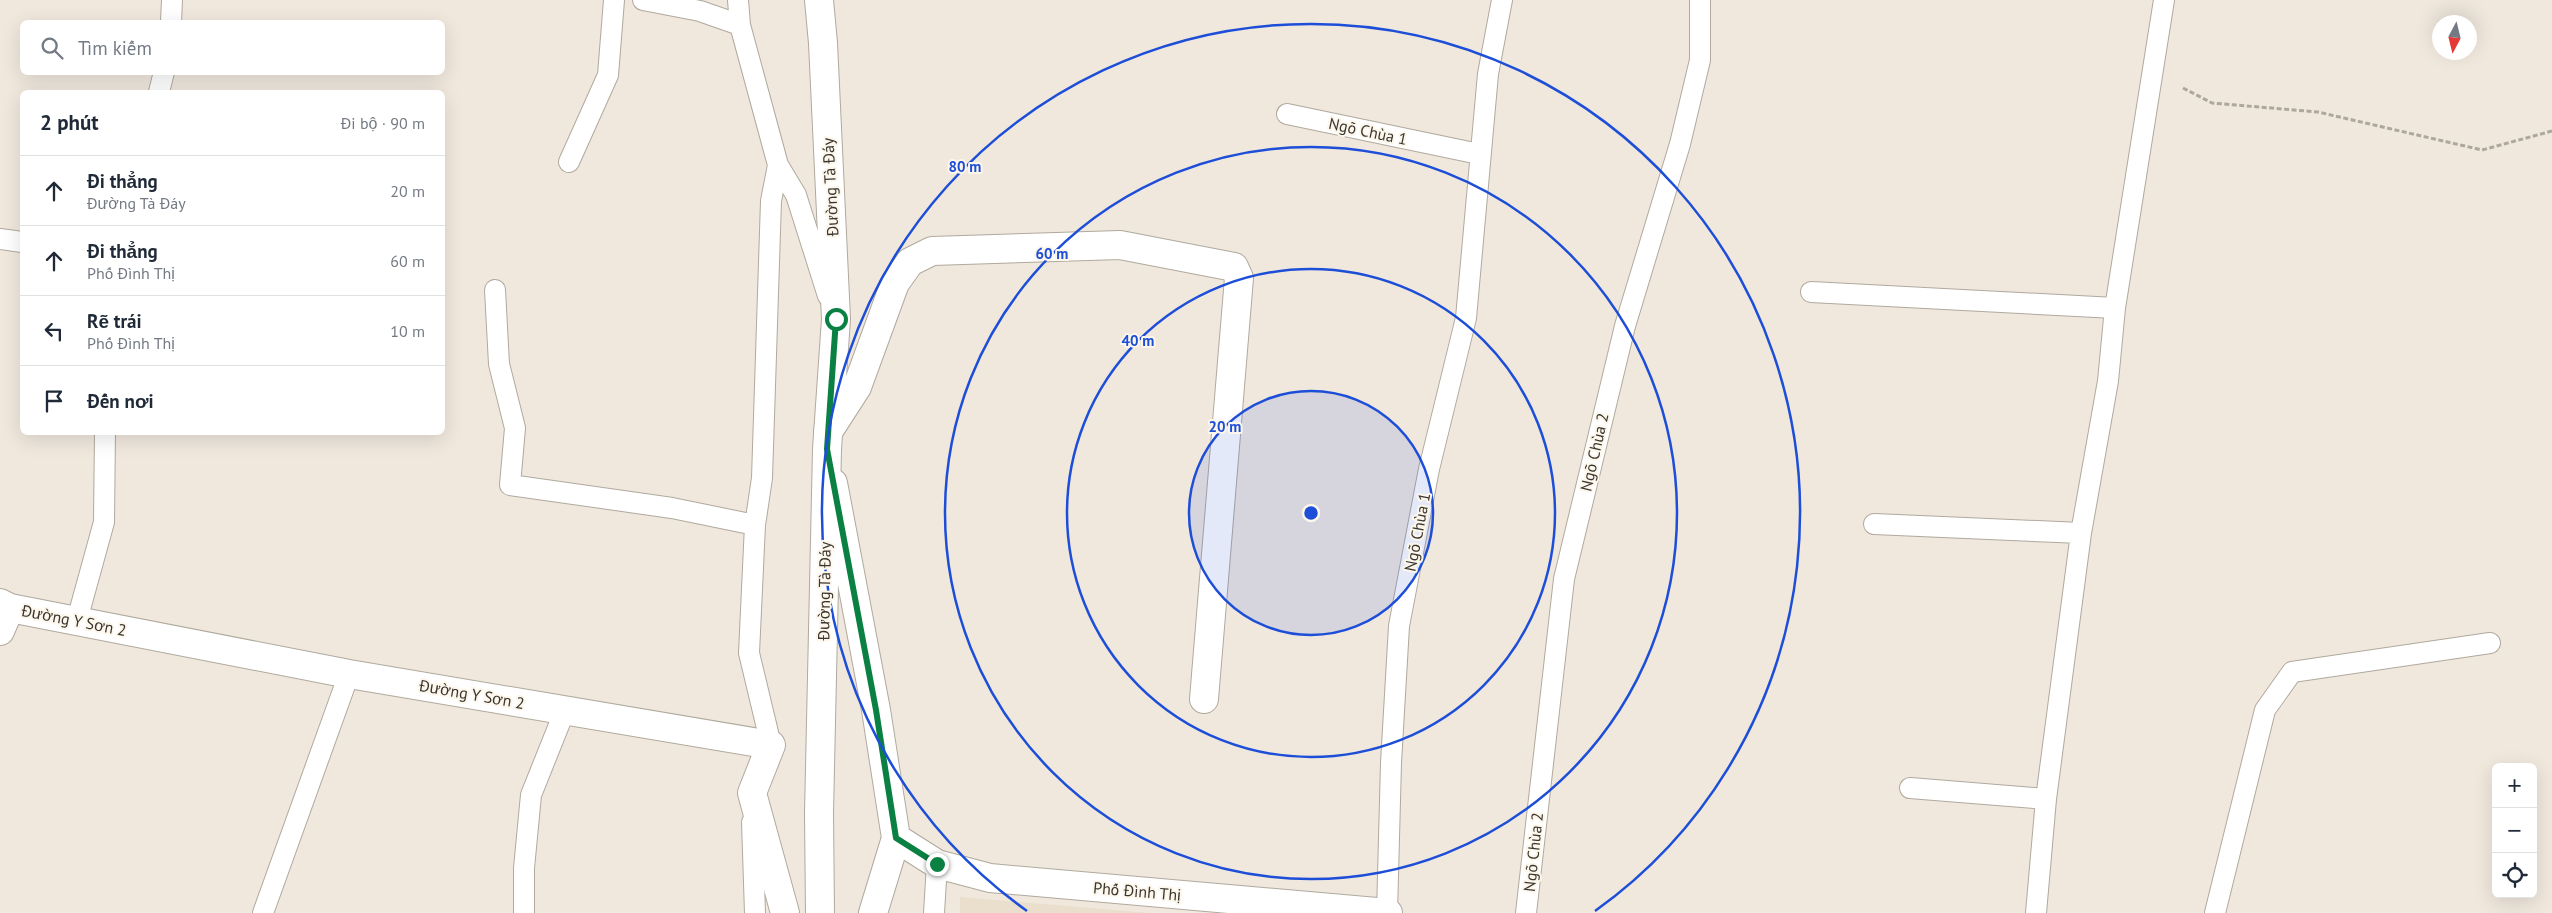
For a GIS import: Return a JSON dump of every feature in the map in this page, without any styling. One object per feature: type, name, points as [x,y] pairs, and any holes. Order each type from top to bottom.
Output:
[{"type":"street","name":"Đường Tà Đáy","points":[[818,4],[824,43],[836,319],[828,441],[819,812],[820,913]]},
{"type":"street","points":[[873,913],[896,838],[876,710],[828,441],[857,387],[895,283],[910,262],[932,251],[1120,245],[1234,267],[1239,278],[1204,699]]},
{"type":"street","name":"Đường Y Sơn 2","points":[[3,614],[77,620],[349,674],[771,745]]},
{"type":"street","points":[[771,745],[752,793],[786,913]]},
{"type":"street","name":"Phố Đình Thị","points":[[896,838],[937,864],[1007,880],[1387,913]]},
{"type":"lane","points":[[171,20],[172,0]]},
{"type":"lane","points":[[569,162],[608,75],[614,0]]},
{"type":"lane","points":[[643,0],[700,11],[740,25]]},
{"type":"lane","points":[[738,0],[740,25],[778,165],[796,195],[836,319]]},
{"type":"lane","name":"Ngõ Chùa 1","points":[[1387,913],[1391,763],[1399,626],[1429,469],[1466,318],[1479,154],[1488,74],[1502,0]]},
{"type":"lane","name":"Ngõ Chùa 2","points":[[1526,913],[1564,579],[1625,326],[1680,144],[1698,69],[1700,60],[1700,0]]},
{"type":"lane","points":[[2036,913],[2046,799],[2081,533],[2108,382],[2115,308],[2164,0]]},
{"type":"lane","points":[[160,90],[163,75]]},
{"type":"lane","name":"Ngõ Chùa 1","points":[[1286,114],[1479,154]]},
{"type":"lane","points":[[771,745],[749,653],[755,525],[762,478],[771,201],[778,165]]},
{"type":"lane","points":[[0,240],[20,242]]},
{"type":"lane","points":[[495,290],[499,364],[515,428],[510,485],[672,508],[755,525]]},
{"type":"lane","points":[[1811,292],[2115,308]]},
{"type":"lane","points":[[77,620],[104,522],[105,435]]},
{"type":"lane","points":[[1874,524],[2081,533]]},
{"type":"lane","points":[[2215,913],[2265,710],[2292,672],[2490,643]]},
{"type":"lane","points":[[263,913],[349,674]]},
{"type":"lane","points":[[524,913],[524,868],[532,795],[565,710]]},
{"type":"lane","points":[[1910,788],[2046,799]]},
{"type":"lane","points":[[752,793],[755,913]]},
{"type":"lane","points":[[934,913],[937,864]]},
{"type":"path","points":[[2153,72],[2212,103],[2318,112],[2482,150],[2552,131]]},
{"type":"shaded area","points":[[960,897],[1149,913],[960,913]]},
{"type":"route","points":[[836,319],[827,449],[876,710],[896,838],[937,864]]}]
